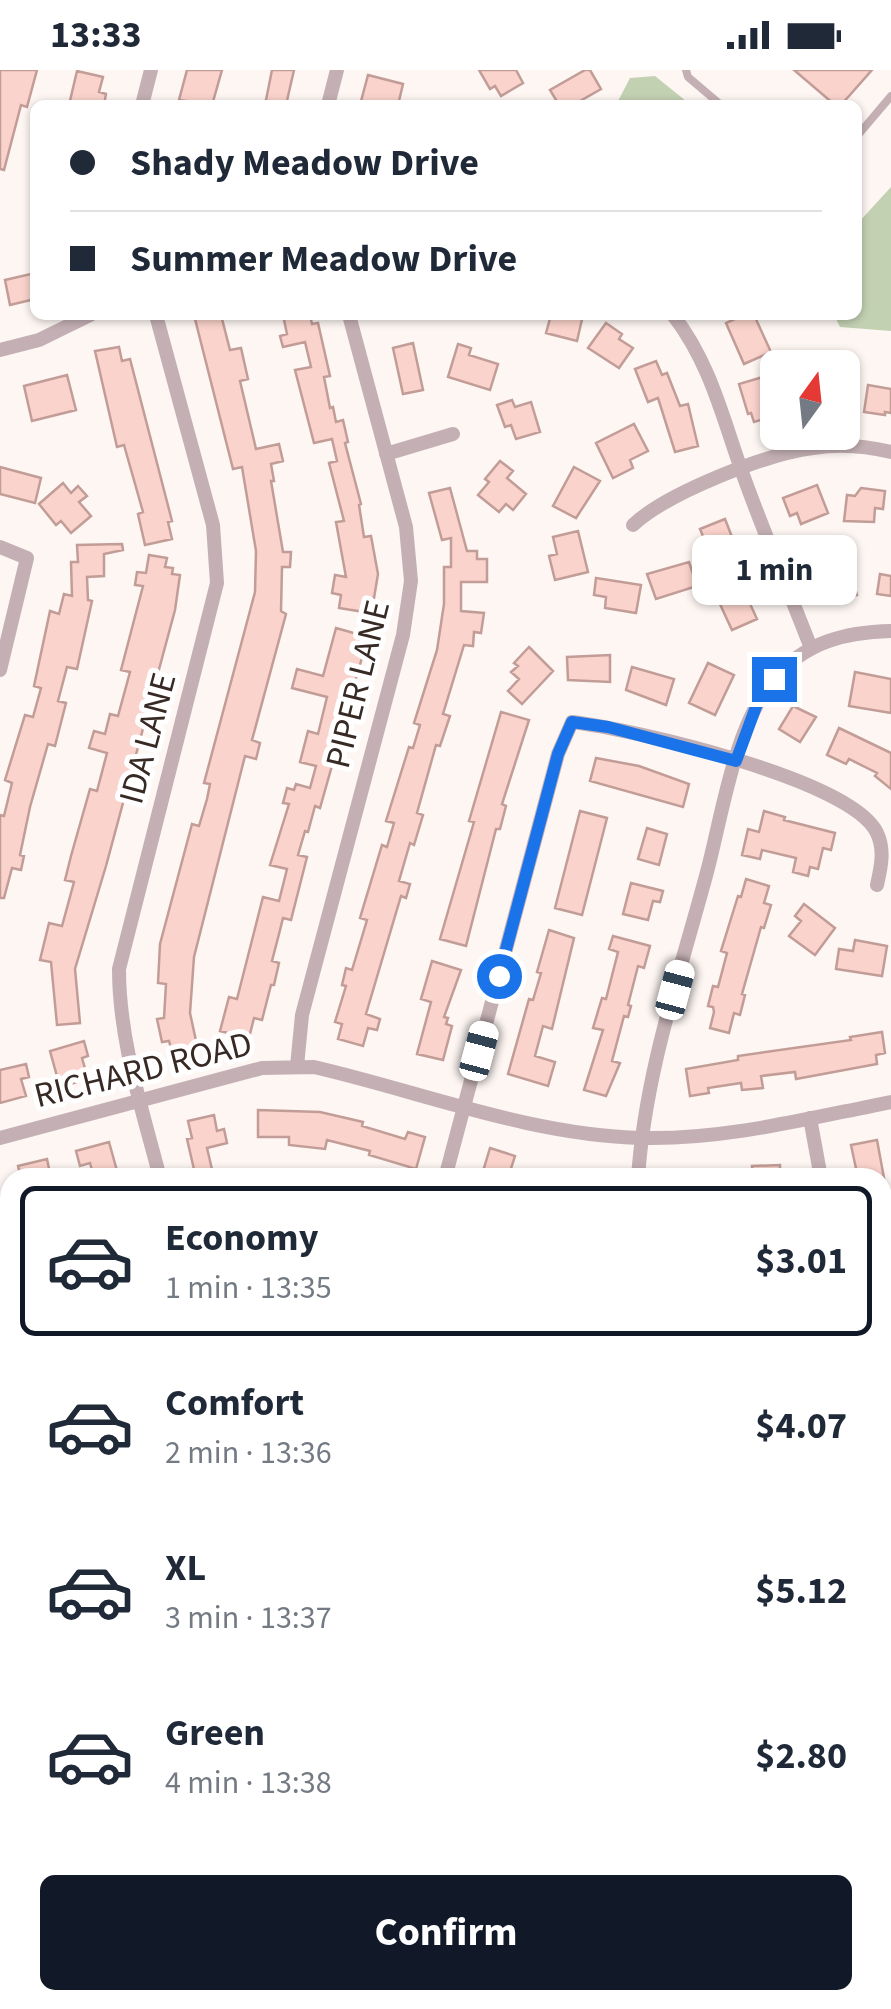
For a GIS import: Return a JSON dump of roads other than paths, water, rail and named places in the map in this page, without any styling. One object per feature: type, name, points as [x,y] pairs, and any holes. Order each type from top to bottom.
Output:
[{"type":"street","points":[[143,100],[151,70]]},
{"type":"street","points":[[329,100],[337,70]]},
{"type":"street","points":[[0,350],[39,340],[80,320]]},
{"type":"street","name":"IDA LANE","points":[[157,320],[213,525],[218,582],[120,968],[122,1024],[157,1168]]},
{"type":"street","name":"PIPER LANE","points":[[297,1066],[308,988],[409,608],[410,554],[351,320]]},
{"type":"street","points":[[677,320],[714,386],[741,470],[812,648]]},
{"type":"street","points":[[386,454],[453,434]]},
{"type":"street","points":[[634,525],[666,500],[741,470],[812,448],[848,446],[891,452]]},
{"type":"street","points":[[0,547],[27,558],[0,670]]},
{"type":"street","points":[[639,1168],[644,1105],[736,761],[757,704],[774,679],[812,648],[834,637],[891,631]]},
{"type":"street","points":[[448,1168],[558,754],[572,722],[608,727],[736,761],[811,786],[864,816],[877,832],[883,860],[877,885]]},
{"type":"street","name":"RICHARD ROAD","points":[[0,1138],[262,1068],[297,1066],[586,1134],[641,1138],[727,1133],[891,1102]]},
{"type":"street","points":[[810,1118],[819,1168]]},
{"type":"lane","points":[[686,70],[688,77],[715,100]]},
{"type":"lane","points":[[862,129],[891,96]]}]
